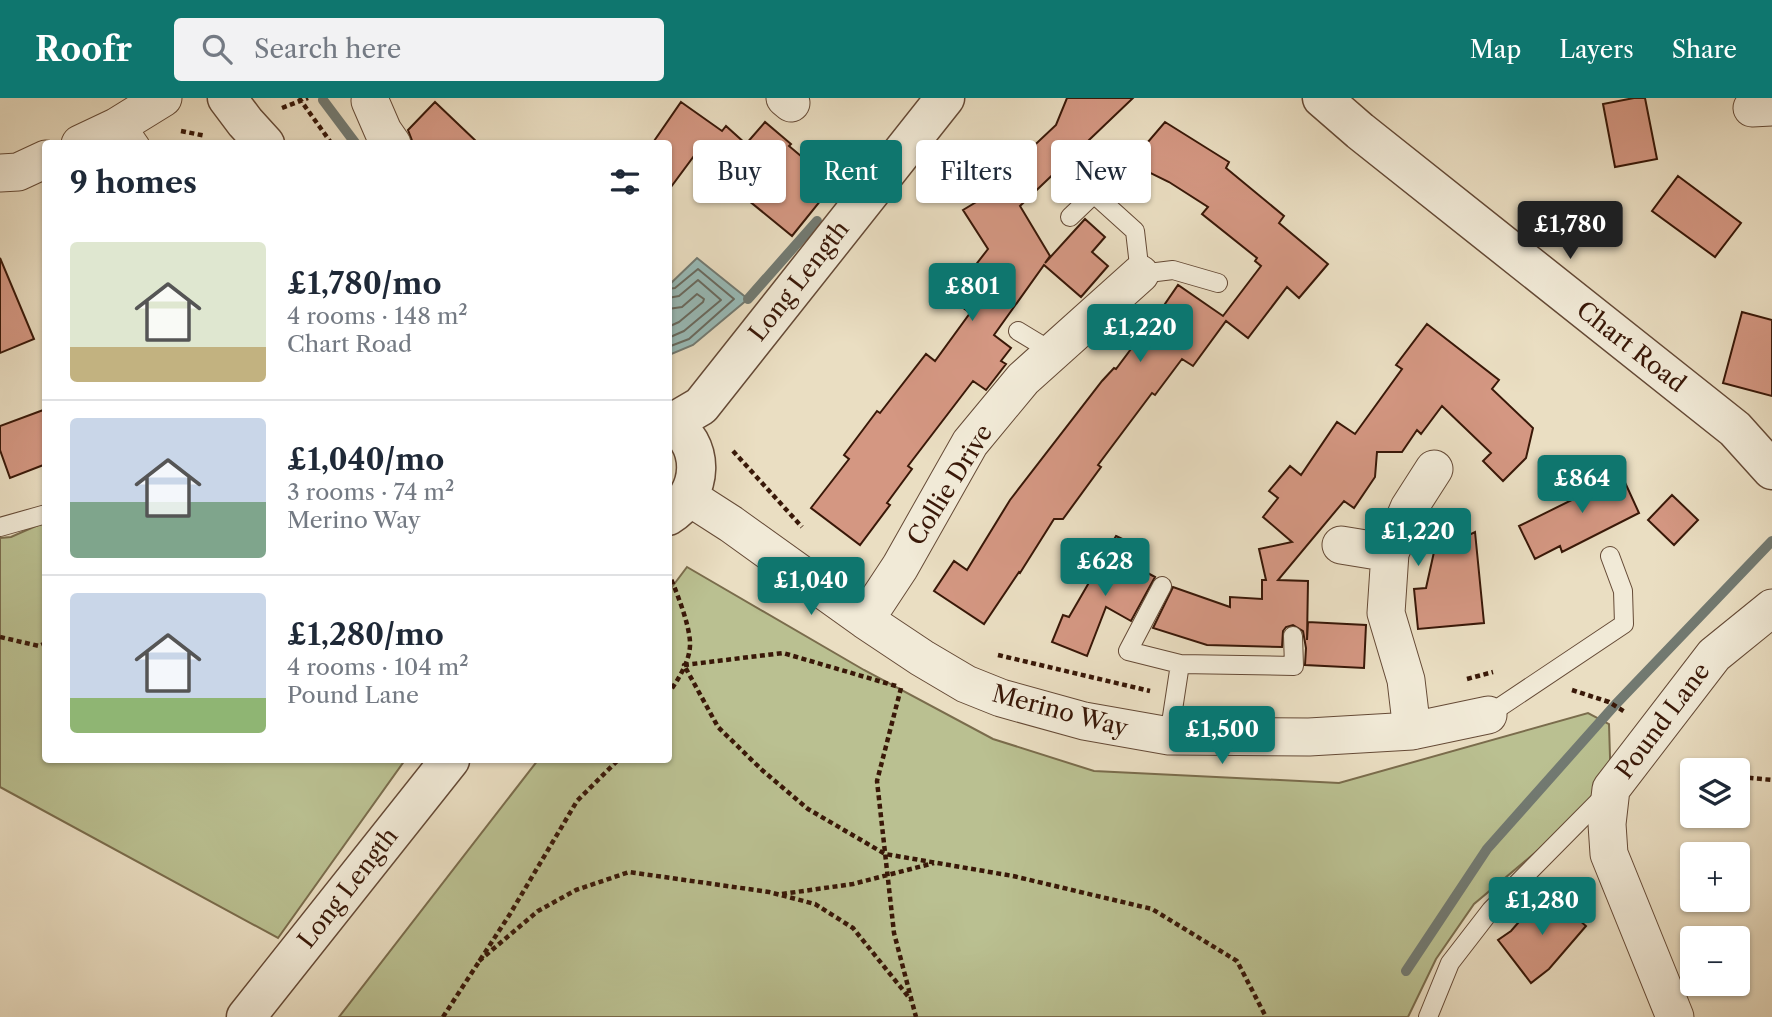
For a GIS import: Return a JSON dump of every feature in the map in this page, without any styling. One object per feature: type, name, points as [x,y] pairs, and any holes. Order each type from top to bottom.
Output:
[{"type":"street","points":[[97,140],[132,132],[163,98]]},
{"type":"street","points":[[227,98],[262,140]]},
{"type":"street","name":"Long Length","points":[[672,421],[701,406],[945,98]]},
{"type":"street","name":"Chart Road","points":[[1322,98],[1735,429],[1772,470]]},
{"type":"street","points":[[370,101],[389,140]]},
{"type":"street","points":[[0,173],[18,172],[42,161]]},
{"type":"street","name":"Collie Drive","points":[[865,620],[901,566],[970,443],[1023,379],[1051,351],[1140,274]]},
{"type":"street","points":[[672,424],[685,434],[693,448],[697,464],[696,482],[679,507]]},
{"type":"street","points":[[1412,731],[1406,680],[1385,613],[1390,553],[1409,508],[1434,470]]},
{"type":"street","name":"Merino Way","points":[[679,507],[731,524],[865,620],[966,684],[1001,698],[1084,722],[1169,736],[1309,737],[1412,731],[1488,715]]},
{"type":"street","points":[[1341,545],[1390,553]]},
{"type":"street","name":"Pound Lane","points":[[1675,1017],[1609,854],[1607,824],[1611,789],[1714,655],[1772,608]]},
{"type":"street","name":"Long Length","points":[[247,1017],[448,763]]},
{"type":"lane","points":[[1070,217],[1094,194],[1135,231],[1140,274],[1173,270],[1218,283]]},
{"type":"lane","points":[[1018,331],[1051,351]]},
{"type":"lane","points":[[0,527],[42,515]]},
{"type":"lane","points":[[1488,715],[1624,624],[1623,592],[1610,556]]},
{"type":"lane","points":[[1162,586],[1128,652],[1180,664],[1294,666],[1293,636]]},
{"type":"lane","points":[[1169,736],[1180,664]]},
{"type":"lane","points":[[1428,1017],[1450,963],[1491,910],[1611,789]]},
{"type":"path","points":[[308,98],[300,100],[329,140]]},
{"type":"path","points":[[179,131],[205,135],[210,140]]},
{"type":"path","points":[[775,497],[804,529]]},
{"type":"path","points":[[672,582],[690,643],[681,675],[672,688]]},
{"type":"path","points":[[0,637],[42,645]]},
{"type":"path","points":[[684,665],[783,653],[901,685],[877,781],[894,933],[916,1017]]},
{"type":"path","points":[[684,665],[718,727],[808,809],[885,854],[1013,876],[1152,909],[1237,961],[1266,1017]]},
{"type":"path","points":[[1465,680],[1493,671]]},
{"type":"path","points":[[1589,696],[1609,702],[1630,715]]},
{"type":"path","points":[[443,1017],[577,801],[615,763]]},
{"type":"path","points":[[1750,778],[1772,780]]},
{"type":"path","points":[[777,894],[853,884],[937,862]]},
{"type":"path","points":[[479,961],[538,911],[576,890],[629,872],[777,894],[815,904],[853,928],[911,1000]]},
{"type":"green space","points":[[42,523],[42,763],[403,763],[278,938],[0,787],[0,538],[11,537]]},
{"type":"green space","points":[[687,567],[864,670],[993,739],[1094,771],[1339,783],[1588,713],[1609,724],[1611,789],[1474,904],[1436,959],[1408,1017],[339,1017],[536,763],[672,763],[672,587]]},
{"type":"water","points":[[697,258],[748,299],[693,345],[672,354],[672,282]]},
{"type":"building","points":[[1067,98],[1133,98],[1089,140],[1051,140],[1051,176],[1037,190],[1037,143],[1056,125]]},
{"type":"building","points":[[1645,98],[1657,159],[1615,167],[1603,104]]},
{"type":"building","points":[[435,102],[475,140],[412,140],[408,130]]},
{"type":"building","points":[[681,102],[722,131],[726,126],[742,140],[693,140],[693,157],[672,186],[672,140],[655,140]]},
{"type":"building","points":[[765,122],[791,144],[789,146],[800,155],[800,203],[819,203],[792,236],[752,203],[786,203],[786,140],[749,140]]},
{"type":"building","points":[[1165,122],[1229,162],[1226,168],[1284,216],[1279,223],[1328,264],[1299,298],[1287,287],[1248,338],[1226,321],[1193,366],[1182,359],[1155,395],[1152,393],[1098,465],[1101,467],[1063,519],[1054,519],[984,624],[934,591],[954,561],[967,570],[1010,500],[1102,381],[1116,369],[1134,345],[1136,346],[1178,285],[1223,316],[1261,266],[1255,261],[1257,258],[1202,214],[1208,207],[1151,173],[1150,140]]},
{"type":"building","points":[[1678,176],[1741,223],[1715,257],[1652,211]]},
{"type":"building","points":[[975,203],[1023,203],[1020,206],[1050,256],[1045,263],[1085,219],[1105,237],[1092,252],[1108,266],[1081,297],[1044,265],[994,335],[1011,348],[1001,361],[1006,364],[986,390],[973,381],[908,466],[912,469],[887,503],[890,505],[860,545],[811,508],[849,459],[844,455],[877,411],[880,413],[926,354],[935,361],[970,313],[950,298],[988,249],[963,210]]},
{"type":"building","points":[[0,258],[34,339],[0,353]]},
{"type":"building","points":[[1742,312],[1772,320],[1772,396],[1723,383]]},
{"type":"building","points":[[1427,324],[1499,380],[1492,389],[1533,428],[1526,458],[1503,481],[1483,461],[1491,453],[1442,406],[1421,434],[1417,430],[1402,452],[1377,452],[1375,477],[1354,508],[1344,501],[1278,580],[1308,581],[1307,640],[1308,622],[1366,625],[1364,668],[1305,665],[1303,631],[1293,625],[1283,631],[1282,647],[1207,645],[1153,628],[1173,587],[1230,607],[1230,597],[1262,599],[1262,580],[1266,580],[1259,549],[1292,542],[1263,517],[1278,498],[1269,491],[1290,466],[1301,475],[1337,422],[1355,434],[1402,369],[1396,365]]},
{"type":"building","points":[[42,410],[42,466],[10,478],[0,450],[0,426]]},
{"type":"building","points":[[1617,465],[1639,513],[1562,552],[1560,546],[1535,559],[1519,526],[1586,493],[1581,482]]},
{"type":"building","points":[[1672,495],[1698,520],[1674,545],[1648,520]]},
{"type":"building","points":[[1475,532],[1484,623],[1418,629],[1414,589],[1426,588],[1434,552]]},
{"type":"building","points":[[1116,536],[1131,543],[1124,560],[1155,577],[1131,621],[1106,607],[1087,656],[1052,642],[1063,615],[1069,617]]},
{"type":"building","points":[[1546,891],[1586,926],[1549,969],[1531,983],[1498,940],[1511,931]]},
{"type":"waterway","points":[[323,100],[353,140]]},
{"type":"waterway","points":[[748,299],[817,221]]},
{"type":"waterway","points":[[1406,971],[1487,849],[1615,705],[1772,541]]}]
